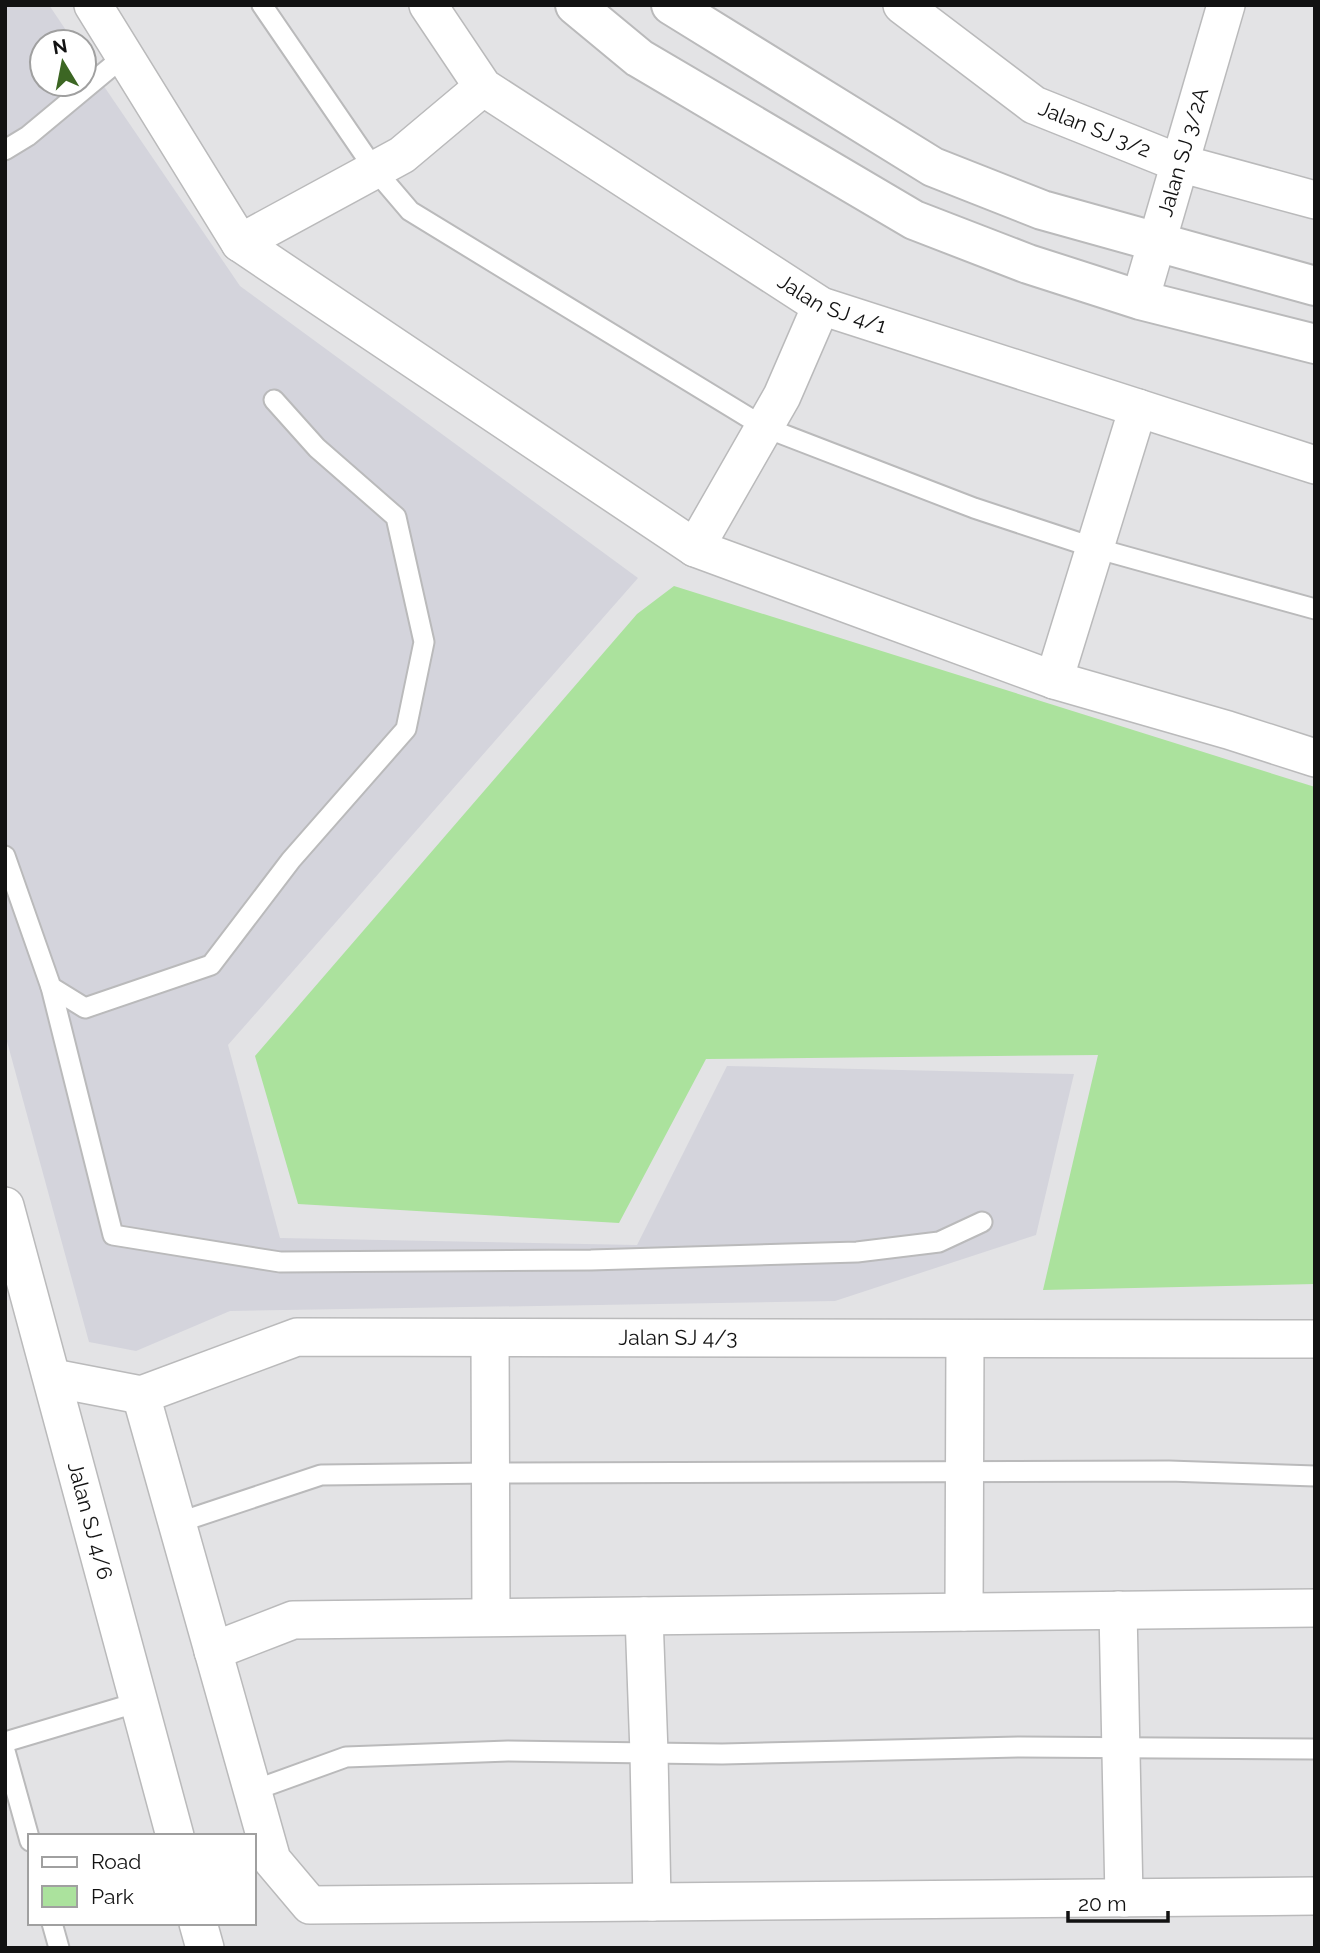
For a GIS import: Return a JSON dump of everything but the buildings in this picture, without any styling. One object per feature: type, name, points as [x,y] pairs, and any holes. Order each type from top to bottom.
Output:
[{"type":"street","points":[[93,5],[240,243],[695,548],[1054,680],[1315,758]]},
{"type":"street","name":"Jalan SJ 4/1","points":[[428,5],[483,87],[821,306],[1315,465]]},
{"type":"street","points":[[575,5],[639,58],[914,220],[1028,264],[1140,300],[1315,344]]},
{"type":"street","points":[[671,5],[933,167],[1042,210],[1315,286]]},
{"type":"street","name":"Jalan SJ 3/2","points":[[902,5],[1034,105],[1179,163],[1315,200]]},
{"type":"street","name":"Jalan SJ 3/2A","points":[[1140,300],[1179,163],[1218,8]]},
{"type":"street","points":[[240,243],[402,155],[483,87]]},
{"type":"street","points":[[695,548],[782,396],[821,306]]},
{"type":"street","points":[[1054,680],[1138,408]]},
{"type":"street","name":"Jalan SJ 4/6","points":[[5,1206],[11,1251],[53,1378],[174,1834]]},
{"type":"street","name":"Jalan SJ 4/3","points":[[141,1395],[297,1338],[1315,1339]]},
{"type":"street","points":[[490,1338],[491,1617]]},
{"type":"street","points":[[964,1612],[965,1339]]},
{"type":"street","points":[[53,1378],[141,1395],[272,1860],[310,1905],[1315,1896]]},
{"type":"street","points":[[213,1651],[293,1620],[1315,1608]]},
{"type":"street","points":[[1118,1611],[1124,1898]]},
{"type":"street","points":[[644,1616],[652,1902]]},
{"type":"street","points":[[199,1925],[205,1948]]},
{"type":"lane","points":[[262,5],[375,170],[410,211],[764,427],[974,508],[1095,548],[1315,609]]},
{"type":"lane","points":[[5,150],[28,136],[123,57]]},
{"type":"lane","points":[[51,987],[85,1008],[211,965],[291,860],[406,729],[424,642],[396,517],[317,448],[274,400]]},
{"type":"lane","points":[[5,856],[51,987],[113,1236],[280,1262],[591,1260],[857,1252],[939,1242],[982,1222]]},
{"type":"lane","points":[[177,1523],[321,1475],[1169,1471],[1315,1476]]},
{"type":"lane","points":[[5,1742],[139,1702]]},
{"type":"lane","points":[[252,1791],[346,1757],[508,1751],[722,1754],[1020,1747],[1315,1749]]},
{"type":"lane","points":[[5,1752],[28,1835]]},
{"type":"lane","points":[[53,1925],[59,1948]]},
{"type":"shaded area","points":[[5,5],[49,5],[65,28],[28,28],[28,98],[98,98],[98,78],[240,286],[638,578],[228,1045],[280,1238],[637,1245],[727,1066],[1074,1074],[1036,1235],[835,1301],[230,1311],[136,1351],[89,1342],[5,1034]]},
{"type":"green space","points":[[674,586],[1315,787],[1315,1284],[1043,1290],[1098,1055],[706,1059],[619,1223],[298,1204],[255,1056],[637,614]]}]
